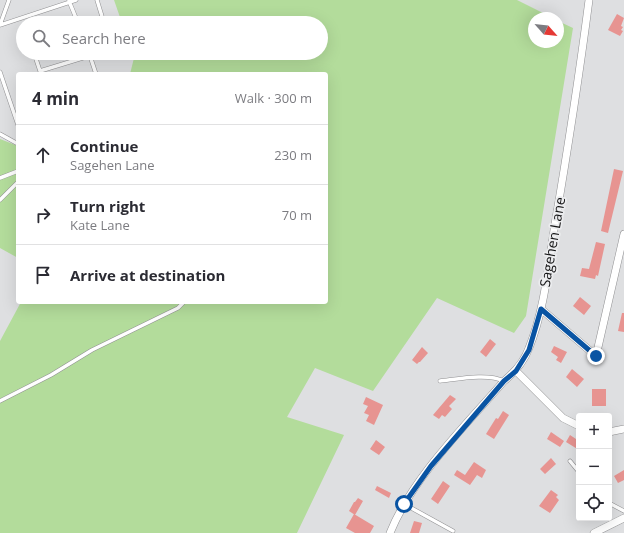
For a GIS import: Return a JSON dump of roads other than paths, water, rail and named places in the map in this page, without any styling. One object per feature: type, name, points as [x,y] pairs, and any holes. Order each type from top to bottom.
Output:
[{"type":"street","name":"Sagehen Lane","points":[[390,533],[404,504],[431,466],[504,381],[516,371],[529,350],[541,309],[566,159],[589,0]]},
{"type":"street","points":[[541,309],[596,356],[624,234]]},
{"type":"street","points":[[516,371],[563,418],[576,424]]},
{"type":"street","points":[[612,431],[624,429]]},
{"type":"street","points":[[594,533],[624,518]]},
{"type":"lane","points":[[0,25],[9,0]]},
{"type":"lane","points":[[29,16],[69,1],[76,0]]},
{"type":"lane","points":[[96,0],[102,16]]},
{"type":"lane","points":[[69,1],[75,16]]},
{"type":"lane","points":[[0,25],[16,20]]},
{"type":"lane","points":[[36,60],[40,72]]},
{"type":"lane","points":[[43,72],[74,60]]},
{"type":"lane","points":[[92,60],[95,72]]},
{"type":"lane","points":[[0,72],[16,113]]},
{"type":"lane","points":[[0,134],[16,143]]},
{"type":"lane","points":[[0,178],[16,172]]},
{"type":"lane","points":[[0,200],[16,184]]},
{"type":"lane","points":[[0,400],[50,375],[92,350],[178,308],[182,304]]},
{"type":"lane","points":[[440,381],[463,378],[496,377],[504,381]]},
{"type":"lane","points":[[570,461],[576,468]]},
{"type":"lane","points":[[404,504],[453,531]]},
{"type":"lane","points":[[612,505],[624,511]]}]
